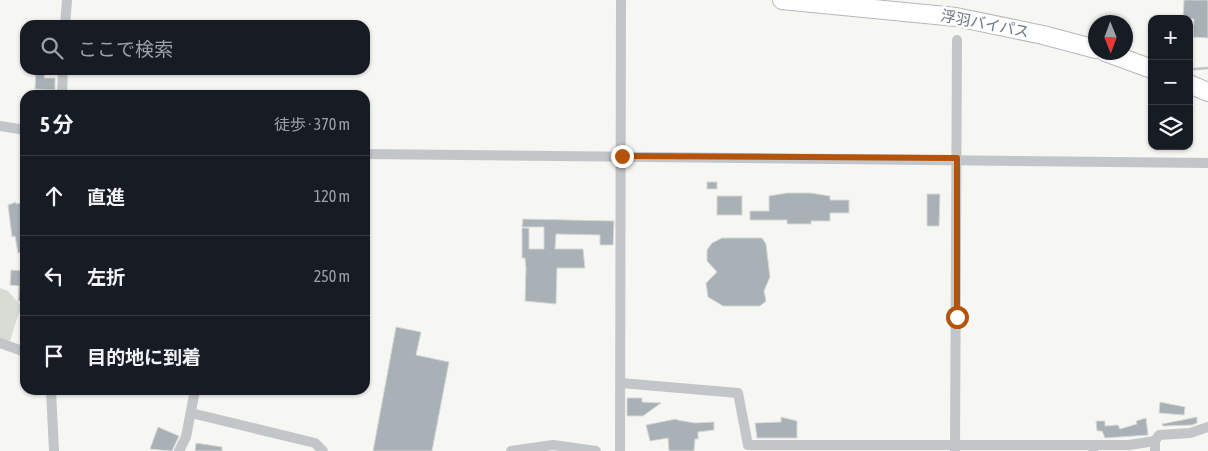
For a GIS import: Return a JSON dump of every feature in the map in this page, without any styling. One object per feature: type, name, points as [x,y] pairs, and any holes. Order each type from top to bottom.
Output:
[{"type":"highway","name":"浮羽バイパス","points":[[782,0],[956,17],[1043,35],[1088,48]]},
{"type":"highway","points":[[1127,60],[1148,68]]},
{"type":"highway","points":[[1193,86],[1208,92]]},
{"type":"street","points":[[65,20],[67,0]]},
{"type":"street","points":[[620,451],[621,0]]},
{"type":"street","points":[[955,448],[957,40]]},
{"type":"street","points":[[62,90],[63,75]]},
{"type":"street","points":[[0,126],[20,129]]},
{"type":"street","points":[[370,154],[957,158],[1208,163]]},
{"type":"street","points":[[0,343],[20,350]]},
{"type":"street","points":[[621,383],[738,393],[748,445],[955,448],[1155,446],[1159,435],[1190,433],[1208,427]]},
{"type":"street","points":[[51,395],[54,451]]},
{"type":"street","points":[[179,451],[186,437],[194,395]]},
{"type":"street","points":[[191,413],[315,443],[323,451]]},
{"type":"street","points":[[511,451],[553,445],[596,451]]},
{"type":"shaded area","points":[[0,288],[8,291],[20,305],[20,309],[9,344],[0,340]]},
{"type":"building","points":[[1184,0],[1208,0],[1208,38],[1193,37],[1193,15],[1183,15]]},
{"type":"building","points":[[36,75],[44,75],[44,78],[55,78],[55,90],[35,89]]},
{"type":"building","points":[[707,182],[717,182],[717,189],[707,189]]},
{"type":"building","points":[[787,193],[811,193],[830,196],[830,200],[849,200],[849,213],[830,213],[830,221],[811,221],[811,224],[787,224],[787,220],[750,220],[750,211],[769,211],[769,196]]},
{"type":"building","points":[[927,194],[940,194],[939,226],[927,226]]},
{"type":"building","points":[[717,196],[742,196],[742,215],[717,215]]},
{"type":"building","points":[[16,202],[16,204],[20,203],[20,253],[18,253],[15,236],[12,237],[8,205]]},
{"type":"building","points":[[523,219],[614,221],[613,245],[600,245],[600,235],[556,234],[555,249],[583,249],[585,268],[557,268],[556,304],[525,301],[526,268],[525,258],[522,258],[522,228],[529,228],[529,249],[544,249],[544,227],[522,227]]},
{"type":"building","points":[[722,238],[762,238],[766,244],[770,277],[764,291],[766,301],[760,306],[723,306],[708,297],[706,283],[717,272],[707,261],[707,250],[712,243]]},
{"type":"building","points":[[11,270],[20,271],[20,301],[18,301],[19,286],[10,285]]},
{"type":"building","points":[[396,327],[421,332],[416,355],[449,362],[432,451],[373,451]]},
{"type":"building","points":[[627,398],[642,398],[642,402],[661,403],[643,416],[627,416]]},
{"type":"building","points":[[1160,402],[1185,407],[1184,415],[1159,413]]},
{"type":"building","points":[[781,417],[797,421],[797,438],[757,438],[755,423],[781,422]]},
{"type":"building","points":[[1197,417],[1197,423],[1192,425],[1163,426],[1162,424]]},
{"type":"building","points":[[1146,418],[1148,435],[1105,438],[1102,431],[1097,431],[1096,421],[1105,421],[1105,426],[1118,425],[1120,429],[1137,424],[1136,421]]},
{"type":"building","points":[[676,419],[695,423],[714,422],[714,430],[698,432],[694,451],[669,451],[668,438],[650,441],[646,425]]},
{"type":"building","points":[[158,427],[179,436],[172,451],[150,449]]},
{"type":"building","points":[[196,443],[222,447],[222,451],[195,451]]},
{"type":"waterway","points":[[1194,69],[1208,68]]},
{"type":"route","points":[[622,156],[957,158],[957,317]]}]
